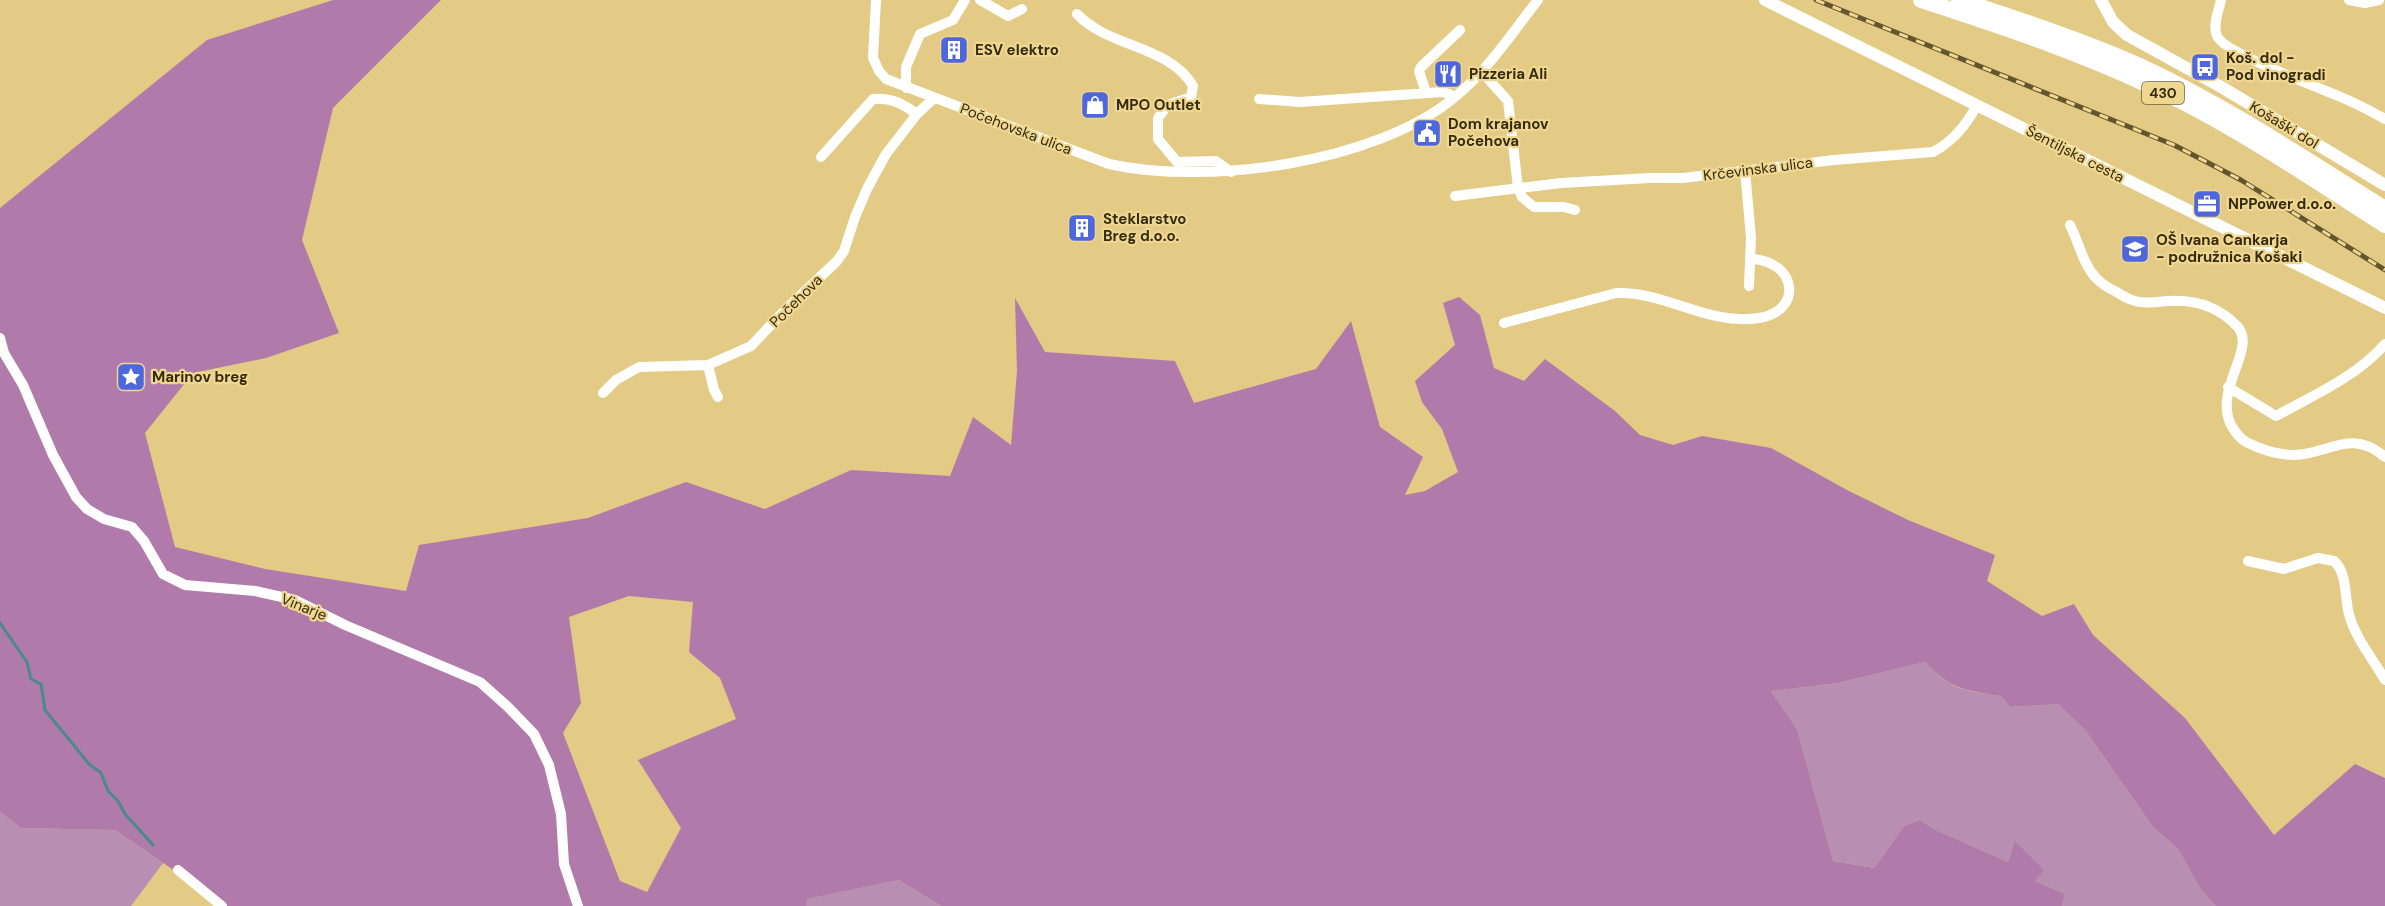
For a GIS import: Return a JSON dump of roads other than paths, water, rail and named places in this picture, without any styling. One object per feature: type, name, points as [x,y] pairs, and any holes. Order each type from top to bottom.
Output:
[{"type":"highway","name":"430","points":[[1921,0],[2084,58],[2183,102],[2254,143],[2385,225]]},
{"type":"highway","name":"430","points":[[1959,0],[2086,44],[2140,66],[2252,126],[2385,209]]},
{"type":"street","name":"Počehovska ulica","points":[[876,0],[873,58],[886,79],[906,88],[924,107],[1109,164],[1137,171],[1164,173],[1231,172],[1336,154],[1378,140],[1431,114],[1454,98],[1482,72],[1538,0]]},
{"type":"street","points":[[906,88],[906,67],[920,34],[953,20],[965,0]]},
{"type":"street","points":[[980,0],[1008,16],[1022,9]]},
{"type":"street","name":"Šentiljska cesta","points":[[1765,0],[2385,308]]},
{"type":"street","name":"Košaški dol","points":[[2101,0],[2113,22],[2127,35],[2385,183]]},
{"type":"street","points":[[2221,0],[2215,29],[2223,44],[2269,67],[2352,101],[2385,119]]},
{"type":"street","points":[[2349,0],[2365,3],[2379,0]]},
{"type":"street","points":[[1077,14],[1103,34],[1176,65],[1189,78],[1193,86],[1191,97],[1168,105],[1162,111],[1157,125],[1158,139],[1177,162],[1216,161],[1231,172]]},
{"type":"street","points":[[1426,93],[1420,76],[1421,67],[1460,30]]},
{"type":"street","points":[[1482,72],[1508,101],[1518,188],[1522,196],[1534,207],[1564,207],[1575,210]]},
{"type":"street","points":[[1259,99],[1300,102],[1442,92],[1454,98]]},
{"type":"street","points":[[821,157],[873,99],[883,98],[924,107]]},
{"type":"street","name":"Krčevinska ulica","points":[[1455,196],[1570,182],[1650,177],[1683,178],[1834,160],[1933,152],[1956,135],[1977,105]]},
{"type":"street","name":"Počehova","points":[[603,393],[615,380],[639,367],[708,365],[751,346],[837,261],[844,250],[867,189],[886,154],[924,107]]},
{"type":"street","points":[[1744,171],[1749,204],[1749,286]]},
{"type":"street","points":[[2070,225],[2087,265],[2104,286],[2137,302],[2193,301],[2217,309],[2240,328],[2243,348],[2228,387],[2225,410],[2235,433],[2244,441],[2275,452],[2293,455],[2309,454],[2332,445],[2354,443],[2368,447],[2385,457]]},
{"type":"street","points":[[1504,323],[1616,293],[1632,292],[1709,316],[1761,318],[1779,310],[1787,299],[1789,285],[1784,272],[1775,265],[1763,260],[1750,259]]},
{"type":"street","name":"Vinarje","points":[[0,338],[4,353],[23,385],[53,455],[76,498],[104,519],[132,527],[144,540],[163,574],[185,585],[255,591],[295,600],[345,625],[480,682],[508,707],[534,734],[549,765],[561,814],[564,864],[578,906]]},
{"type":"street","points":[[2228,387],[2276,416],[2350,374],[2365,364],[2385,344]]},
{"type":"street","points":[[708,365],[718,397]]},
{"type":"street","points":[[2248,561],[2283,569],[2318,558],[2334,561],[2343,575],[2349,614],[2354,629],[2385,680]]},
{"type":"street","points":[[178,870],[222,906]]},
{"type":"waterway","points":[[0,623],[27,662],[31,679],[41,684],[45,710],[89,764],[101,773],[108,791],[153,845]]},
{"type":"railway","points":[[1816,0],[2174,145],[2241,180],[2385,270]]},
{"type":"place","name":"ESV elektro","points":[[954,50]]},
{"type":"place","name":"Koš. dol - Pod vinogradi","points":[[2205,67]]},
{"type":"place","name":"Pizzeria Ali","points":[[1448,74]]},
{"type":"place","name":"MPO Outlet","points":[[1095,105]]},
{"type":"place","name":"Dom krajanov Počehova","points":[[1427,133]]},
{"type":"place","name":"NPPower d.o.o.","points":[[2207,204]]},
{"type":"place","name":"Steklarstvo Breg d.o.o.","points":[[1082,228]]},
{"type":"place","name":"OŠ Ivana Cankarja - podružnica Košaki","points":[[2135,249]]},
{"type":"place","name":"Marinov breg","points":[[131,377]]}]
